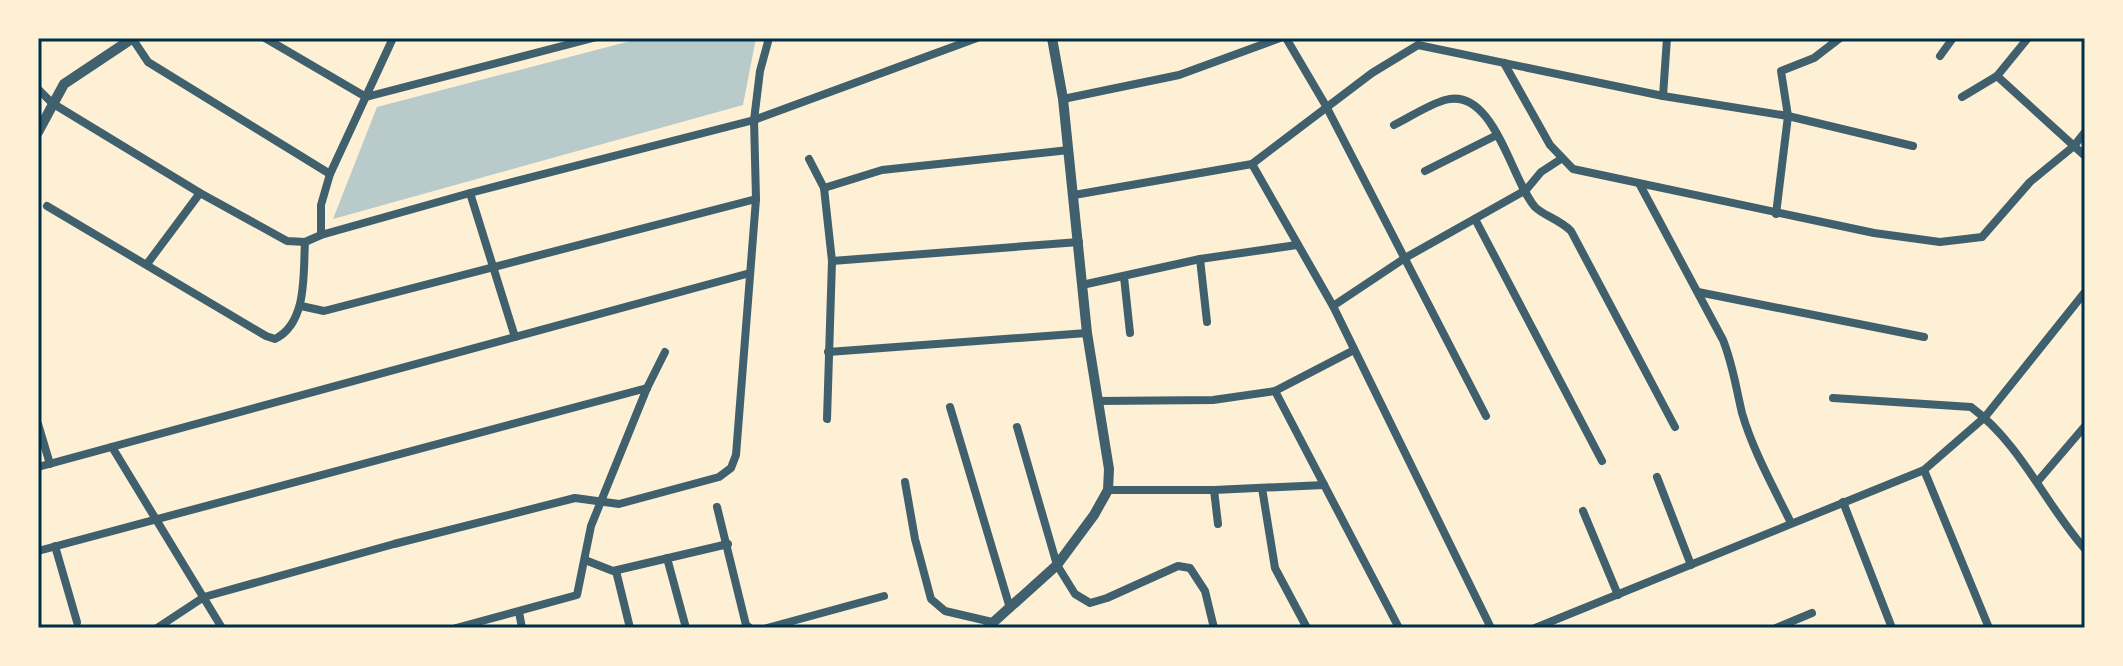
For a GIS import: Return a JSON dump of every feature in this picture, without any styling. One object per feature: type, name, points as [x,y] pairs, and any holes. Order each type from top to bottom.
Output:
[{"type":"street","points":[[38,132],[64,84],[132,38],[148,62],[330,174]]},
{"type":"street","points":[[265,38],[366,97],[593,38]]},
{"type":"street","points":[[321,235],[321,205],[330,174],[393,38]]},
{"type":"street","points":[[157,628],[204,597],[575,498],[619,504],[719,477],[731,468],[736,455],[756,199],[754,120],[760,71],[769,38]]},
{"type":"street","points":[[38,89],[52,103],[200,193],[287,241],[305,242],[470,193],[754,120],[977,38]]},
{"type":"street","points":[[905,482],[915,539],[931,599],[945,611],[989,625],[1057,565],[1094,515],[1108,490],[1109,469],[1087,333],[1063,99],[1052,38]]},
{"type":"street","points":[[1063,99],[1179,75],[1280,38]]},
{"type":"street","points":[[1286,38],[1326,106],[1486,416]]},
{"type":"street","points":[[1663,96],[1667,38]]},
{"type":"street","points":[[1776,214],[1788,116],[1781,71],[1814,58],[1840,38]]},
{"type":"street","points":[[1940,56],[1953,38]]},
{"type":"street","points":[[1962,97],[1997,76],[2028,38]]},
{"type":"street","points":[[1074,195],[1252,164],[1372,73],[1418,45],[1663,96],[1788,116],[1913,146]]},
{"type":"street","points":[[1504,63],[1550,145],[1573,169],[1776,214],[1940,242],[1982,237],[2030,182],[2074,146],[2085,132]]},
{"type":"street","points":[[1997,76],[2085,156]]},
{"type":"street","points":[[1394,125],[1445,100],[1463,99],[1478,106],[1536,208],[1561,220],[1571,231],[1675,427]]},
{"type":"street","points":[[1425,171],[1497,135]]},
{"type":"street","points":[[824,188],[882,170],[1069,150]]},
{"type":"street","points":[[809,159],[824,188],[832,261],[827,419]]},
{"type":"street","points":[[1333,306],[1405,258],[1526,190],[1541,172],[1561,159]]},
{"type":"street","points":[[1252,164],[1333,306],[1491,628]]},
{"type":"street","points":[[1640,185],[1698,292],[1734,367],[1743,414],[1756,450],[1791,523]]},
{"type":"street","points":[[147,264],[200,193]]},
{"type":"street","points":[[470,193],[515,337]]},
{"type":"street","points":[[301,306],[324,311],[756,199]]},
{"type":"street","points":[[47,206],[275,339],[284,335],[301,306],[305,242]]},
{"type":"street","points":[[1475,219],[1602,461]]},
{"type":"street","points":[[832,261],[1079,242]]},
{"type":"street","points":[[1082,285],[1200,259],[1297,245]]},
{"type":"street","points":[[1200,259],[1207,322]]},
{"type":"street","points":[[38,467],[750,273]]},
{"type":"street","points":[[1124,277],[1130,333]]},
{"type":"street","points":[[1698,292],[1924,337]]},
{"type":"street","points":[[1535,628],[1924,470],[1985,417],[2085,292]]},
{"type":"street","points":[[828,352],[1087,333]]},
{"type":"street","points":[[1099,401],[1213,400],[1275,391],[1354,350]]},
{"type":"street","points":[[456,628],[577,595],[591,526],[647,388],[665,352]]},
{"type":"street","points":[[38,551],[647,388]]},
{"type":"street","points":[[1275,391],[1399,628]]},
{"type":"street","points":[[1833,398],[1971,407],[1985,417],[2038,481],[2064,526],[2085,549]]},
{"type":"street","points":[[950,407],[1010,608]]},
{"type":"street","points":[[38,424],[50,464]]},
{"type":"street","points":[[2038,481],[2085,426]]},
{"type":"street","points":[[1017,427],[1057,565],[1075,594],[1090,603],[1178,566],[1190,568],[1205,591],[1214,628]]},
{"type":"street","points":[[112,447],[222,628]]},
{"type":"street","points":[[1924,470],[1989,628]]},
{"type":"street","points":[[1657,477],[1691,565]]},
{"type":"street","points":[[1108,490],[1214,490],[1324,485]]},
{"type":"street","points":[[1262,488],[1275,568],[1307,628]]},
{"type":"street","points":[[1214,490],[1218,524]]},
{"type":"street","points":[[1843,502],[1892,628]]},
{"type":"street","points":[[717,507],[746,625],[750,628]]},
{"type":"street","points":[[1583,511],[1618,595]]},
{"type":"street","points":[[585,560],[616,571],[728,544]]},
{"type":"street","points":[[55,546],[77,622]]},
{"type":"street","points":[[667,558],[686,628]]},
{"type":"street","points":[[616,571],[630,628]]},
{"type":"street","points":[[767,628],[884,596]]},
{"type":"street","points":[[519,612],[522,628]]},
{"type":"street","points":[[1776,628],[1812,613]]},
{"type":"shaded area","points":[[642,38],[756,38],[743,105],[333,219],[377,107]]}]
